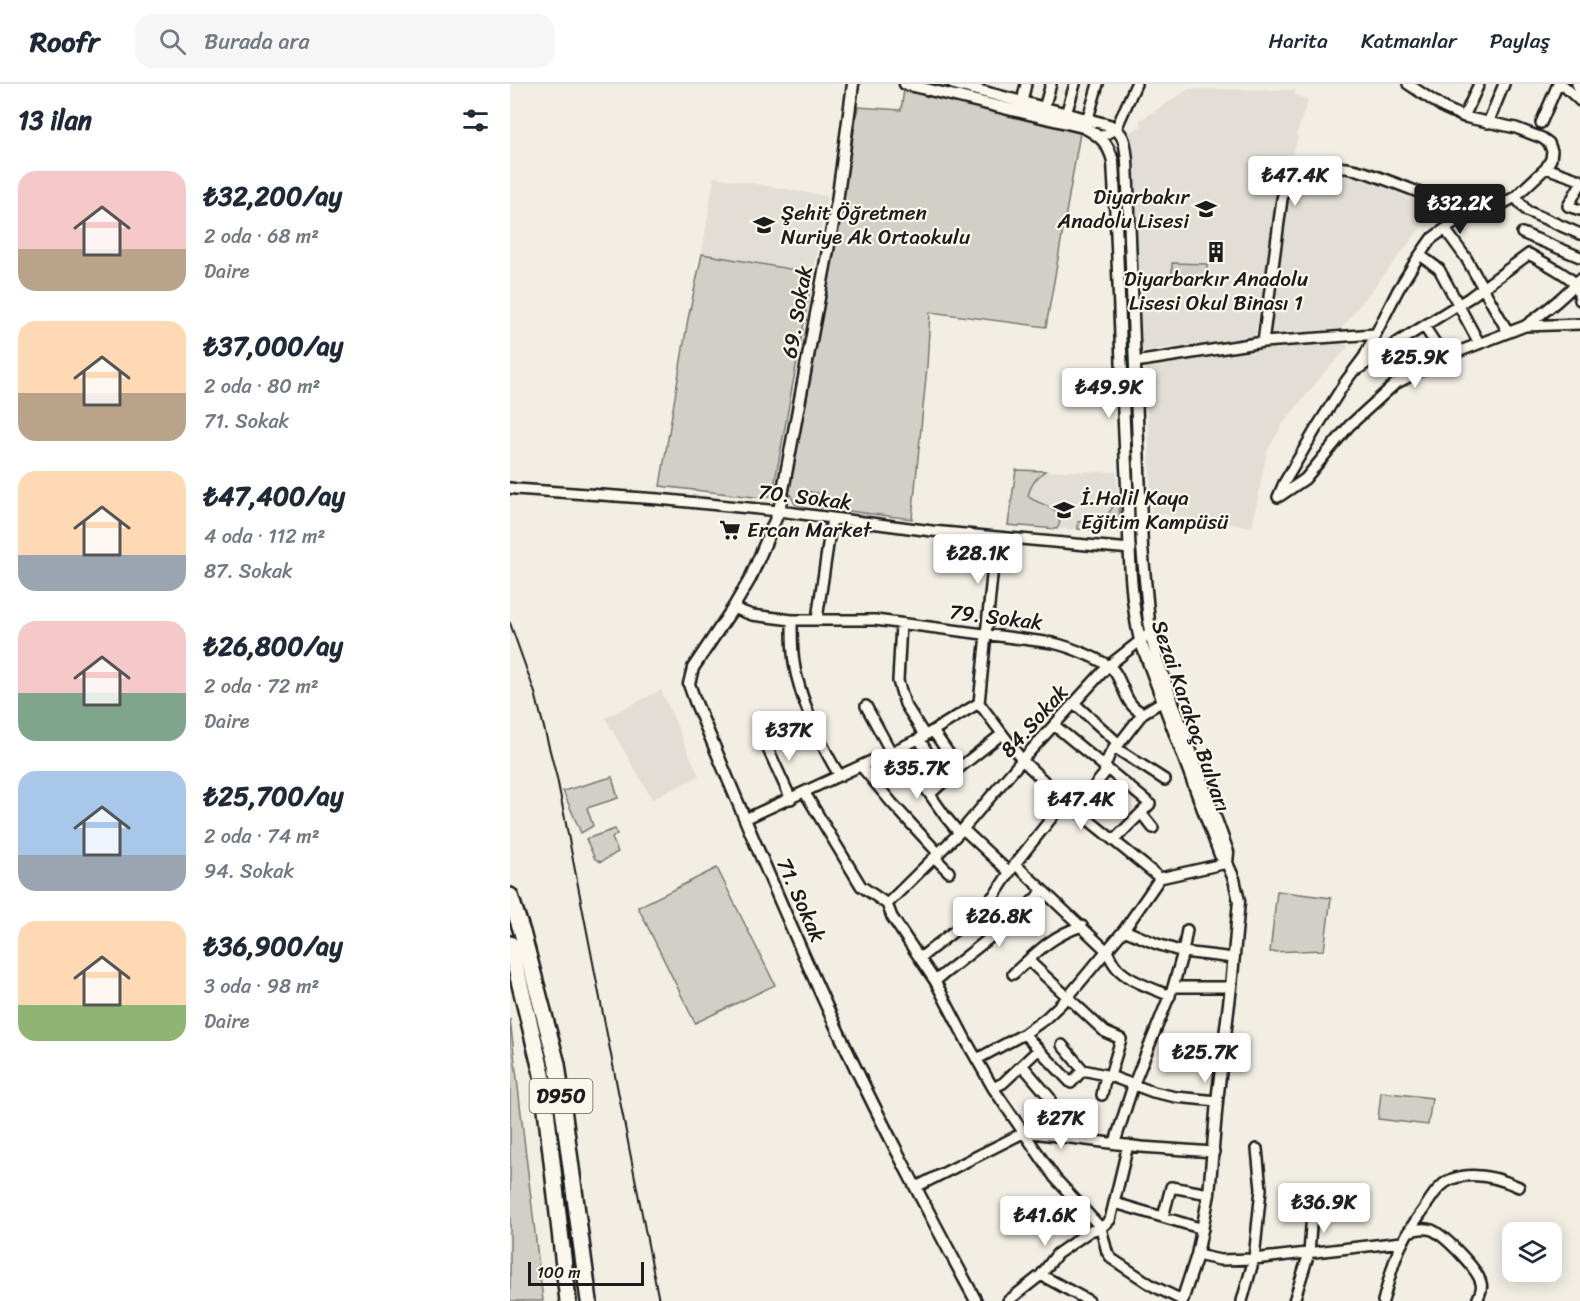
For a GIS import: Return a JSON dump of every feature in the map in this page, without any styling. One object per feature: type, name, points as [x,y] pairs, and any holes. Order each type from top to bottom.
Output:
[{"type":"highway","name":"D950","points":[[510,896],[522,932],[557,1064],[589,1301]]},
{"type":"highway","name":"D950","points":[[510,944],[542,1074],[568,1301]]},
{"type":"street","name":"69. Sokak","points":[[779,511],[837,202],[853,84]]},
{"type":"street","points":[[905,84],[1083,127],[1100,137],[1116,129],[1136,84]]},
{"type":"street","points":[[805,793],[861,886],[887,904],[892,916],[935,981],[993,1088],[1055,1178],[1101,1228],[1107,1252],[1112,1259],[1153,1286],[1182,1300],[1197,1255],[1209,1194],[1239,901],[1234,879],[1227,863],[1228,852],[1150,633],[1142,547],[1127,161],[1124,139],[1116,129],[1088,118],[1022,102],[980,88],[954,84]]},
{"type":"street","points":[[1022,102],[1026,84]]},
{"type":"street","points":[[1044,108],[1049,84]]},
{"type":"street","points":[[1066,114],[1075,84]]},
{"type":"street","points":[[1088,118],[1098,84]]},
{"type":"street","points":[[1408,84],[1444,108],[1464,117],[1516,128],[1542,138],[1549,143],[1552,151],[1551,159],[1546,168],[1515,197],[1484,214],[1458,221],[1431,239],[1398,290],[1364,357],[1317,427],[1278,497],[1305,479],[1348,426],[1395,384],[1445,358],[1525,326],[1543,314],[1578,282]]},
{"type":"street","points":[[1464,117],[1479,84]]},
{"type":"street","points":[[1488,123],[1504,84]]},
{"type":"street","points":[[1540,123],[1559,84],[1580,100]]},
{"type":"street","points":[[1577,84],[1580,90]]},
{"type":"street","name":"Sezai Karakoç Bulvarı","points":[[1100,137],[1110,147],[1113,161],[1122,394],[1133,592],[1140,640],[1220,855],[1227,863]]},
{"type":"street","points":[[1263,342],[1282,199],[1285,186],[1291,177],[1301,170],[1320,167],[1340,168],[1362,171],[1418,192]]},
{"type":"street","points":[[1546,168],[1580,180]]},
{"type":"street","points":[[1580,185],[1568,206],[1580,210]]},
{"type":"street","points":[[1515,197],[1527,211],[1580,234]]},
{"type":"street","points":[[1445,229],[1467,258],[1508,332]]},
{"type":"street","points":[[1522,232],[1580,257]]},
{"type":"street","points":[[1352,374],[1483,288],[1529,254],[1578,282]]},
{"type":"street","points":[[1420,255],[1439,269],[1479,343]]},
{"type":"street","points":[[1578,282],[1580,300]]},
{"type":"street","points":[[1525,326],[1580,324]]},
{"type":"street","points":[[1424,326],[1445,358]]},
{"type":"street","points":[[1135,362],[1263,342],[1375,334]]},
{"type":"street","points":[[1401,340],[1418,372]]},
{"type":"street","name":"70. Sokak","points":[[510,488],[779,511],[932,531],[1131,549]]},
{"type":"street","name":"71. Sokak","points":[[779,511],[750,579],[693,668],[689,684],[832,1018],[976,1301]]},
{"type":"street","points":[[817,619],[832,518]]},
{"type":"street","points":[[996,537],[979,703],[1022,760],[1065,801],[1160,878]]},
{"type":"street","name":"79. Sokak","points":[[733,608],[752,615],[792,620],[875,620],[1053,643],[1068,646],[1108,666]]},
{"type":"street","points":[[792,620],[797,680],[813,722],[840,776]]},
{"type":"street","points":[[901,624],[898,681],[905,704],[926,735],[959,768]]},
{"type":"street","name":"84.Sokak","points":[[887,904],[961,831],[1108,666],[1150,633]]},
{"type":"street","points":[[1108,666],[1114,672],[1129,704],[1143,713]]},
{"type":"street","points":[[1076,809],[1104,774],[1104,767],[1116,746],[1143,713],[1162,702]]},
{"type":"street","points":[[745,819],[926,735],[979,703]]},
{"type":"street","points":[[1074,703],[1116,746],[1166,780]]},
{"type":"street","points":[[866,706],[894,750],[961,831],[1043,891],[1107,951],[1120,972],[1131,978],[1172,991],[1231,987]]},
{"type":"street","points":[[1054,725],[1150,804],[1114,840]]},
{"type":"street","points":[[930,794],[1002,734]]},
{"type":"street","points":[[926,735],[945,780]]},
{"type":"street","points":[[762,736],[791,799]]},
{"type":"street","points":[[861,766],[949,872]]},
{"type":"street","points":[[920,958],[981,910],[1065,801]]},
{"type":"street","points":[[1141,813],[1153,828]]},
{"type":"street","points":[[977,1059],[1024,1034],[1067,998],[1124,930],[1160,878],[1227,863]]},
{"type":"street","points":[[935,981],[1015,918],[1043,891]]},
{"type":"street","points":[[1013,974],[1049,941],[1066,931],[1082,926]]},
{"type":"street","points":[[1124,930],[1156,944],[1183,952],[1234,958]]},
{"type":"street","points":[[1115,1142],[1133,1086],[1172,991],[1187,930]]},
{"type":"street","points":[[1028,960],[1105,1032],[1121,1039],[1102,1095]]},
{"type":"street","points":[[958,1024],[968,1019]]},
{"type":"street","points":[[1024,1034],[1071,1083],[1083,1070]]},
{"type":"street","points":[[1062,1045],[1083,1070],[1176,1097],[1217,1101]]},
{"type":"street","points":[[993,1088],[1003,1083],[1038,1050]]},
{"type":"street","points":[[1022,1065],[1050,1098]]},
{"type":"street","points":[[916,1187],[1024,1132],[1128,1145],[1214,1152]]},
{"type":"street","points":[[1008,1301],[1041,1275],[1058,1254],[1110,1220],[1128,1145]]},
{"type":"street","points":[[1242,1301],[1254,1259],[1261,1189],[1257,1149]]},
{"type":"street","points":[[1383,1301],[1402,1242],[1442,1184],[1468,1176],[1483,1176],[1519,1187]]},
{"type":"street","points":[[1163,1217],[1171,1187],[1209,1194]]},
{"type":"street","points":[[1115,1203],[1203,1229]]},
{"type":"street","points":[[1294,1301],[1309,1253],[1312,1213]]},
{"type":"street","points":[[1408,1232],[1420,1228],[1431,1230],[1449,1241],[1480,1278],[1482,1284],[1477,1301]]},
{"type":"street","points":[[1197,1255],[1220,1260],[1254,1259],[1402,1242]]},
{"type":"street","points":[[1041,1275],[1089,1301]]},
{"type":"shaded area","name":"Diyarbakır Anadolu Lisesi","points":[[1189,89],[1295,90],[1295,95],[1308,100],[1296,135],[1298,138],[1278,194],[1255,338],[1142,351],[1137,225],[1128,133],[1142,126],[1139,121]]},
{"type":"shaded area","points":[[904,90],[1080,133],[1046,327],[930,312],[912,519],[816,507],[818,493],[806,491],[803,506],[795,504],[789,492],[839,225],[858,107],[901,110]]},
{"type":"shaded area","points":[[1316,173],[1351,174],[1425,204],[1420,229],[1341,329],[1268,333],[1290,193],[1301,178]]},
{"type":"shaded area","name":"Şehit Öğretmen Nuriye Ak Ortaokulu","points":[[714,177],[827,196],[813,273],[702,254]]},
{"type":"shaded area","points":[[702,254],[813,273],[774,487],[771,495],[766,498],[660,486],[688,319]]},
{"type":"shaded area","points":[[1172,263],[1207,264],[1207,277],[1172,277]]},
{"type":"shaded area","points":[[1333,341],[1349,346],[1283,424],[1267,451],[1252,527],[1152,513],[1145,363]]},
{"type":"shaded area","name":"İ.Halil Kaya Eğitim Kampüsü","points":[[1016,470],[1116,472],[1121,531],[1007,527]]},
{"type":"shaded area","points":[[1016,470],[1045,471],[1034,482],[1028,496],[1056,511],[1060,521],[1057,529],[1008,525]]},
{"type":"shaded area","points":[[1118,495],[1121,531],[1078,529],[1078,522],[1099,519],[1108,514]]},
{"type":"shaded area","points":[[661,690],[699,776],[652,799],[605,718]]},
{"type":"shaded area","points":[[612,777],[618,798],[587,808],[593,826],[581,833],[563,791]]},
{"type":"shaded area","points":[[615,829],[617,834],[612,838],[618,852],[601,862],[595,859],[586,839]]},
{"type":"shaded area","points":[[717,868],[775,985],[695,1023],[638,907]]},
{"type":"shaded area","points":[[1277,891],[1331,898],[1324,950],[1270,952]]},
{"type":"shaded area","points":[[510,1019],[543,1301],[510,1301]]},
{"type":"shaded area","points":[[1381,1092],[1432,1098],[1428,1125],[1378,1119]]},
{"type":"railway","points":[[510,623],[535,693],[557,778],[659,1301]]},
{"type":"place","name":"Diyarbakır Anadolu Lisesi","points":[[1206,209]]},
{"type":"place","name":"Şehit Öğretmen Nuriye Ak Ortaokulu","points":[[764,225]]},
{"type":"place","name":"Diyarbarkır Anadolu Lisesi Okul Binası 1","points":[[1216,252]]},
{"type":"place","name":"İ.Halil Kaya Eğitim Kampüsü","points":[[1064,510]]},
{"type":"place","name":"Ercan Market","points":[[730,530]]}]
